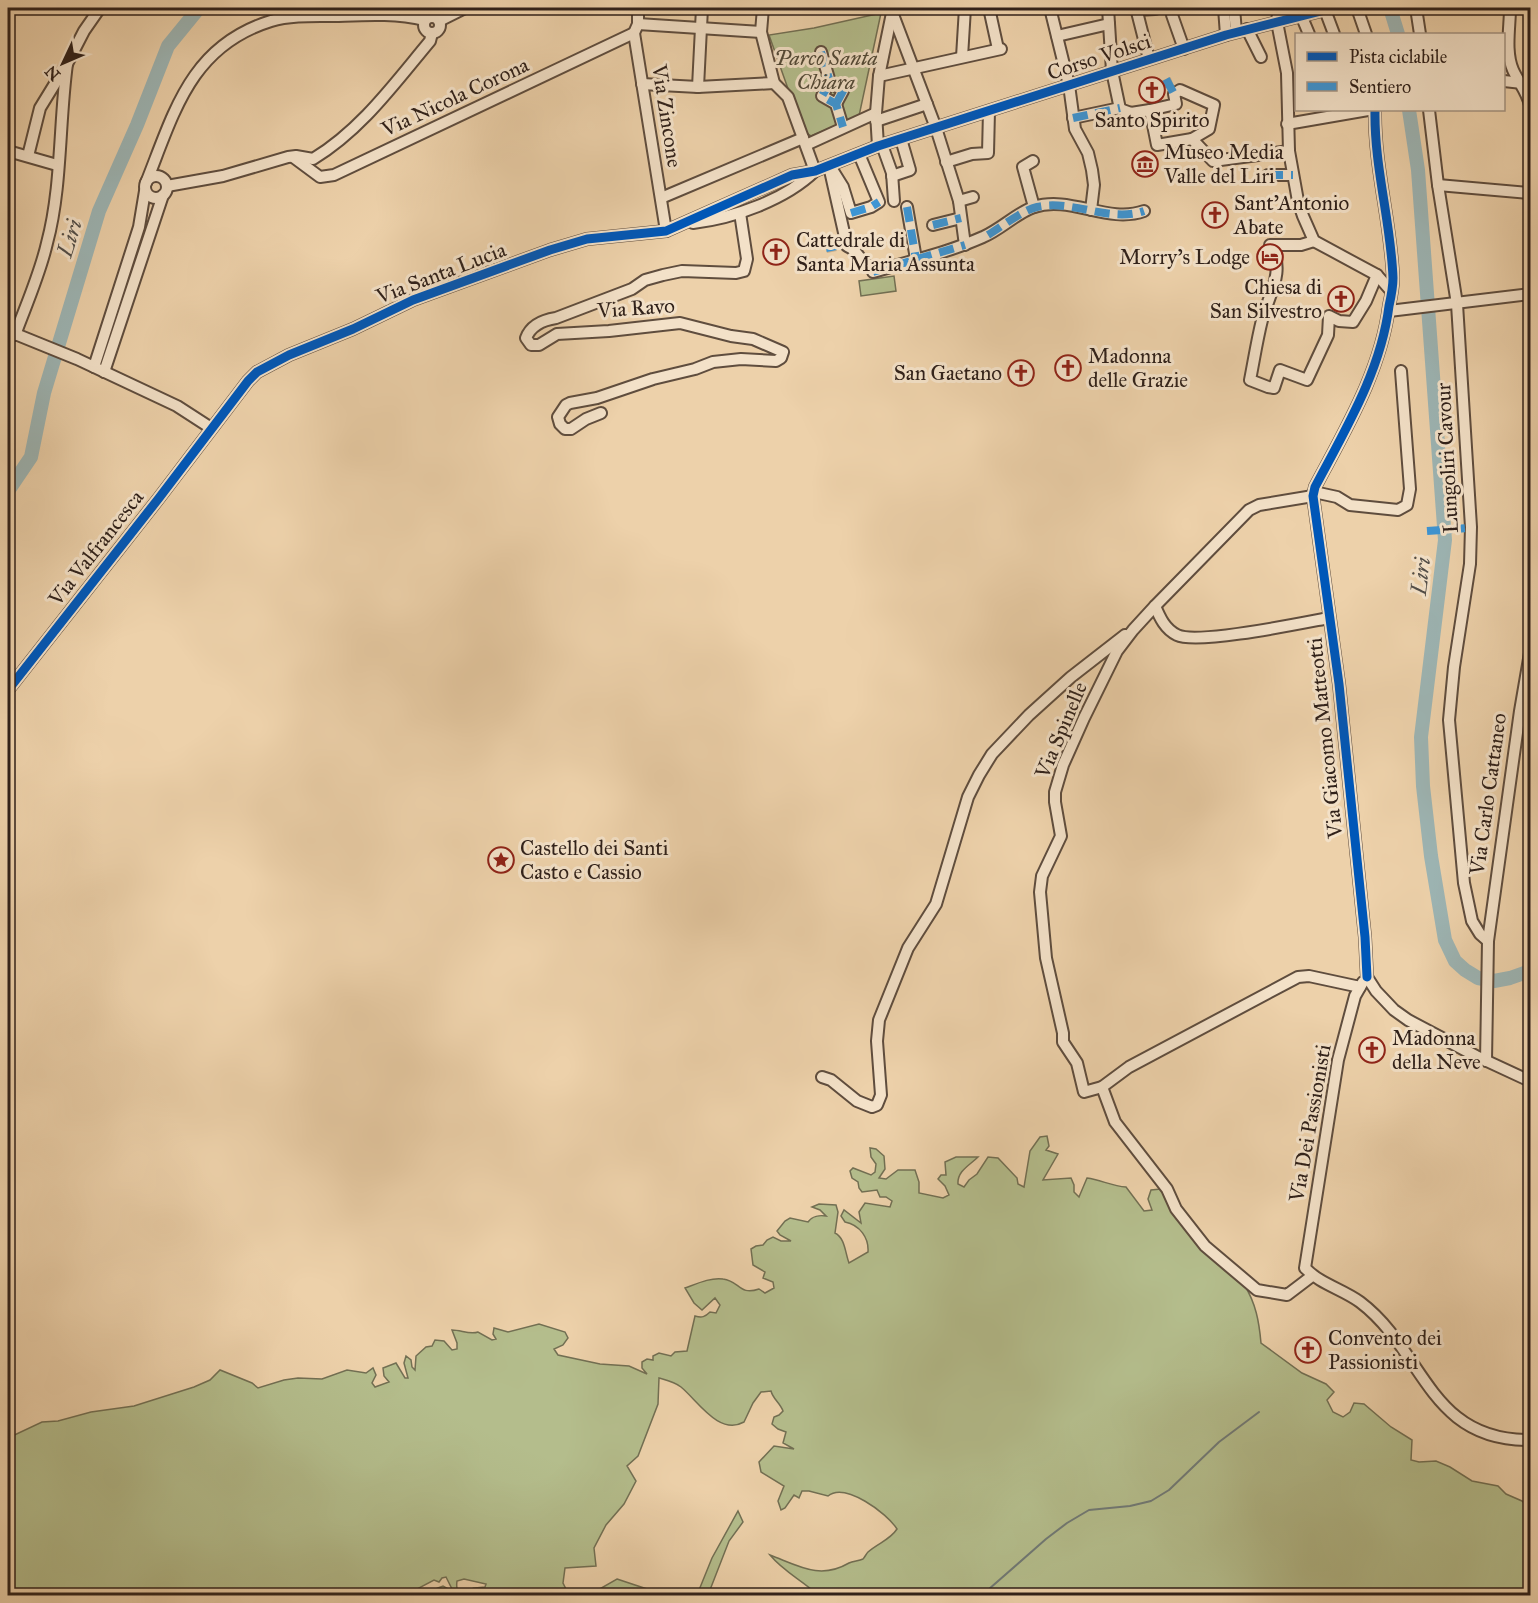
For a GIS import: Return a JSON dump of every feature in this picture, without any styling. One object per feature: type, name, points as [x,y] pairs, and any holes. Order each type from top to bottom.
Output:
[{"type":"street","points":[[28,156],[40,108],[84,31],[100,8]]},
{"type":"street","points":[[439,21],[465,8]]},
{"type":"street","name":"Via Zincone","points":[[638,8],[636,29],[642,84],[666,231]]},
{"type":"street","points":[[698,87],[702,8]]},
{"type":"street","points":[[681,224],[740,213],[799,186],[815,171],[788,98],[774,83],[761,32],[763,8]]},
{"type":"street","points":[[962,57],[965,8]]},
{"type":"street","points":[[879,76],[999,49],[990,8]]},
{"type":"street","points":[[1055,8],[1050,8],[1069,85],[1075,129],[1088,153],[1092,170],[1094,185],[1091,210]]},
{"type":"street","points":[[1108,8],[1112,71],[1120,108]]},
{"type":"street","points":[[1224,8],[1237,32],[1261,57]]},
{"type":"street","points":[[1234,8],[1237,32]]},
{"type":"street","points":[[1280,8],[1277,22],[1292,72],[1292,96],[1287,124],[1289,151],[1303,216],[1314,241],[1392,285]]},
{"type":"street","points":[[1357,8],[1366,33]]},
{"type":"street","points":[[1416,8],[1420,33]]},
{"type":"street","points":[[1510,8],[1509,58],[1513,71],[1526,84],[1530,105]]},
{"type":"street","points":[[1149,59],[1137,9],[1155,9]]},
{"type":"street","points":[[1329,9],[1334,33]]},
{"type":"street","name":"Corso Volsci","points":[[815,171],[900,139],[1149,59],[1237,32],[1329,9]]},
{"type":"street","points":[[893,10],[936,128],[959,201],[965,245]]},
{"type":"street","points":[[893,10],[879,76],[876,117],[880,146],[892,176],[894,201]]},
{"type":"street","points":[[99,370],[139,227],[146,187],[185,88],[213,52],[230,39],[272,20],[309,16],[399,14],[425,20]]},
{"type":"street","points":[[1172,15],[1184,49]]},
{"type":"street","points":[[1302,15],[1309,33]]},
{"type":"street","points":[[432,33],[425,30],[423,25],[425,20],[432,16],[439,21]]},
{"type":"street","points":[[146,187],[153,198],[165,191],[293,157],[313,159],[365,118],[430,41],[432,33],[439,29],[439,21]]},
{"type":"street","points":[[1057,36],[1109,24]]},
{"type":"street","points":[[636,29],[761,32]]},
{"type":"street","name":"Via Nicola Corona","points":[[293,157],[320,177],[334,175],[636,29]]},
{"type":"street","points":[[821,52],[830,82],[843,91],[836,104]]},
{"type":"street","points":[[67,64],[48,243],[16,335],[177,406],[211,428]]},
{"type":"street","points":[[1505,81],[1526,84]]},
{"type":"street","points":[[830,82],[822,96],[836,104],[843,127]]},
{"type":"street","points":[[642,84],[698,87],[774,83]]},
{"type":"street","points":[[1073,118],[1120,108],[1131,113],[1176,104],[1172,90],[1180,90],[1214,105],[1209,129],[1192,139],[1157,145],[1150,110]]},
{"type":"street","points":[[661,198],[843,127],[927,105]]},
{"type":"street","points":[[946,162],[972,154],[988,153],[989,111]]},
{"type":"street","points":[[1287,124],[1362,111]]},
{"type":"street","points":[[1375,111],[1374,135],[1392,285],[1388,316],[1381,347],[1364,390],[1314,494],[1337,497],[1350,505],[1398,510],[1407,505],[1410,489],[1401,371]]},
{"type":"street","name":"Lungoliri Cavour","points":[[1429,111],[1457,304],[1471,546],[1449,720],[1464,883],[1472,921],[1487,945]]},
{"type":"street","points":[[892,176],[910,170],[900,139]]},
{"type":"street","points":[[1192,139],[1213,161],[1289,151]]},
{"type":"street","points":[[8,151],[57,165]]},
{"type":"street","points":[[829,166],[843,187],[852,213],[871,207],[879,202],[859,154]]},
{"type":"street","points":[[1033,161],[1023,167],[1034,207]]},
{"type":"street","points":[[829,166],[847,246],[855,249],[873,272],[965,245],[988,235],[1034,207],[1051,204],[1120,214],[1144,211]]},
{"type":"street","name":"Via Santa Lucia","points":[[211,428],[257,372],[289,355],[353,329],[413,300],[550,250],[587,239],[666,231],[792,176],[815,171]]},
{"type":"street","points":[[1268,175],[1293,175]]},
{"type":"street","points":[[99,370],[165,191],[164,180],[157,177],[150,178],[146,187]]},
{"type":"street","points":[[1438,185],[1530,193]]},
{"type":"street","points":[[959,201],[973,197]]},
{"type":"street","points":[[907,207],[916,259]]},
{"type":"street","name":"Via Ravo","points":[[601,413],[571,429],[565,429],[558,417],[570,403],[597,398],[713,362],[741,358],[776,361],[781,358],[783,352],[753,339],[680,323],[557,334],[539,345],[531,345],[526,338],[535,325],[544,320],[556,318],[632,289],[645,280],[682,271],[736,273],[744,271],[747,259],[740,213]]},
{"type":"street","points":[[933,225],[961,218]]},
{"type":"street","points":[[1314,241],[1301,245],[1270,245],[1277,258],[1276,282],[1262,320],[1250,380],[1274,388],[1280,370],[1307,380],[1328,334],[1329,315],[1339,321],[1353,322],[1366,301],[1377,276]]},
{"type":"street","points":[[1388,316],[1408,310],[1530,294]]},
{"type":"street","name":"Via Valfrancesca","points":[[8,690],[211,428]]},
{"type":"street","name":"Via Spinelle","points":[[1102,1087],[1084,1092],[1077,1063],[1064,1042],[1046,958],[1040,891],[1042,876],[1062,836],[1055,792],[1063,765],[1117,651],[1155,606],[1249,510],[1259,505],[1314,494]]},
{"type":"street","name":"Via Giacomo Matteotti","points":[[1314,494],[1339,684],[1365,937],[1367,977]]},
{"type":"street","points":[[1155,606],[1168,628],[1175,634],[1192,638],[1329,618]]},
{"type":"street","points":[[822,1077],[831,1080],[857,1101],[872,1107],[877,1105],[881,1095],[877,1041],[879,1020],[908,948],[936,904],[968,797],[979,775],[992,754],[1029,715],[1071,677],[1133,630]]},
{"type":"street","name":"Via Carlo Cattaneo","points":[[1486,1061],[1487,945],[1530,653]]},
{"type":"street","points":[[1360,987],[1309,976],[1298,977],[1129,1067],[1102,1087],[1115,1122],[1167,1189],[1176,1209],[1205,1246],[1257,1290],[1287,1295],[1312,1276],[1359,1301],[1393,1334],[1429,1389],[1455,1417],[1484,1433],[1517,1440],[1530,1440]]},
{"type":"street","points":[[1367,977],[1376,991],[1394,1010],[1439,1038],[1530,1081]]},
{"type":"street","name":"Via Dei Passionisti","points":[[1312,1276],[1305,1268],[1338,1060],[1355,996],[1367,977]]},
{"type":"green space","name":"Parco Santa Chiara","points":[[881,13],[859,116],[811,136],[803,131],[769,35],[814,28]]},
{"type":"green space","points":[[894,276],[896,291],[861,296],[859,281]]},
{"type":"green space","points":[[1047,1136],[1049,1146],[1046,1150],[1058,1154],[1043,1180],[1071,1178],[1074,1192],[1079,1197],[1087,1178],[1092,1179],[1126,1187],[1144,1211],[1152,1210],[1148,1199],[1151,1190],[1161,1189],[1244,1284],[1256,1313],[1261,1343],[1302,1373],[1326,1384],[1334,1392],[1327,1400],[1333,1412],[1343,1417],[1350,1412],[1354,1403],[1364,1404],[1391,1427],[1412,1440],[1411,1460],[1436,1461],[1472,1481],[1498,1486],[1506,1494],[1522,1501],[1530,1509],[1530,1595],[818,1595],[770,1555],[810,1570],[838,1568],[863,1559],[868,1552],[891,1536],[897,1529],[892,1522],[865,1501],[845,1493],[828,1496],[802,1491],[799,1498],[794,1495],[781,1510],[778,1501],[784,1486],[761,1472],[759,1462],[774,1446],[794,1449],[783,1443],[786,1432],[772,1424],[774,1417],[783,1411],[771,1391],[761,1392],[744,1422],[735,1425],[726,1424],[710,1415],[679,1385],[659,1378],[658,1404],[638,1456],[627,1466],[636,1481],[624,1504],[606,1525],[594,1548],[596,1566],[565,1568],[563,1583],[569,1595],[492,1595],[474,1588],[485,1587],[486,1584],[464,1579],[457,1581],[458,1591],[463,1595],[450,1595],[438,1588],[443,1586],[452,1589],[446,1577],[439,1582],[434,1580],[415,1590],[433,1596],[8,1595],[8,1438],[42,1422],[134,1406],[194,1387],[210,1380],[220,1370],[252,1383],[258,1388],[298,1378],[322,1379],[347,1370],[366,1373],[373,1368],[376,1375],[372,1383],[375,1387],[389,1382],[384,1376],[383,1368],[396,1363],[405,1378],[408,1378],[404,1363],[406,1356],[411,1360],[415,1370],[416,1356],[426,1347],[432,1346],[435,1340],[444,1341],[452,1350],[457,1349],[452,1330],[478,1332],[492,1340],[496,1339],[493,1334],[494,1328],[508,1332],[539,1324],[565,1332],[568,1338],[563,1345],[554,1349],[558,1355],[600,1364],[629,1366],[647,1374],[642,1368],[642,1362],[647,1359],[653,1360],[653,1356],[659,1353],[671,1356],[675,1352],[687,1351],[695,1316],[702,1317],[710,1312],[716,1313],[720,1305],[715,1298],[702,1310],[694,1303],[685,1288],[718,1279],[729,1280],[747,1291],[759,1289],[765,1293],[774,1288],[773,1282],[763,1278],[765,1272],[753,1265],[751,1249],[763,1245],[773,1237],[781,1241],[791,1241],[777,1231],[790,1218],[808,1222],[816,1216],[826,1216],[820,1210],[812,1207],[819,1204],[836,1205],[838,1212],[835,1233],[843,1242],[849,1263],[868,1252],[867,1242],[859,1229],[845,1222],[841,1216],[844,1210],[861,1223],[859,1212],[865,1203],[890,1207],[892,1201],[886,1197],[880,1197],[877,1190],[862,1192],[858,1182],[852,1178],[850,1171],[853,1168],[871,1175],[875,1172],[876,1164],[871,1157],[870,1148],[876,1149],[884,1156],[885,1169],[879,1178],[886,1179],[898,1170],[915,1170],[919,1182],[919,1193],[943,1198],[949,1195],[945,1186],[938,1179],[941,1175],[946,1175],[945,1162],[956,1157],[978,1157],[958,1179],[958,1184],[964,1187],[977,1174],[988,1157],[998,1158],[1017,1178],[1018,1184],[1024,1187],[1030,1151],[1040,1137]]},
{"type":"green space","points":[[738,1511],[743,1522],[729,1541],[708,1595],[697,1595],[712,1558]]},
{"type":"green space","points":[[617,1579],[656,1592],[659,1595],[589,1595]]},
{"type":"waterway","name":"Liri","points":[[8,491],[31,457],[44,393],[99,211],[137,125],[168,46],[199,8]]},
{"type":"waterway","name":"Liri","points":[[1390,8],[1398,33]]},
{"type":"waterway","name":"Liri","points":[[1409,111],[1418,170],[1445,540],[1421,737],[1423,786],[1431,856],[1445,940],[1455,961],[1478,978],[1494,981],[1530,971]]},
{"type":"waterway","points":[[981,1596],[1046,1539],[1089,1510],[1130,1506],[1151,1501],[1169,1490],[1219,1442],[1259,1412]]},
{"type":"tunnel","points":[[1166,79],[1169,87]]},
{"type":"tunnel","points":[[826,248],[847,244]]},
{"type":"marked path","points":[[821,52],[830,82],[843,91],[836,104]]},
{"type":"marked path","points":[[1166,79],[1174,94]]},
{"type":"marked path","points":[[830,82],[822,96],[836,104],[843,127]]},
{"type":"marked path","points":[[1073,118],[1120,108]]},
{"type":"marked path","points":[[1268,175],[1293,175]]},
{"type":"marked path","points":[[851,213],[879,202]]},
{"type":"marked path","points":[[988,235],[1019,215],[1037,207],[1064,206],[1117,214],[1144,211]]},
{"type":"marked path","points":[[907,207],[916,259]]},
{"type":"marked path","points":[[933,225],[961,218]]},
{"type":"marked path","points":[[826,248],[847,244]]},
{"type":"marked path","points":[[873,272],[965,245]]},
{"type":"marked path","points":[[1427,531],[1468,528]]},
{"type":"cycle path","points":[[8,690],[248,381],[257,372],[289,355],[353,329],[413,300],[550,250],[587,239],[666,231],[792,175],[815,171],[878,146],[1226,35],[1333,8]]},
{"type":"cycle path","points":[[1367,977],[1365,937],[1339,684],[1313,496],[1315,487],[1370,377],[1385,330],[1392,292],[1392,257],[1377,152],[1375,111]]},
{"type":"place","name":"Santo Spirito","points":[[1152,90]]},
{"type":"place","name":"Museo Media Valle del Liri","points":[[1145,164]]},
{"type":"place","name":"Sant’Antonio Abate","points":[[1215,215]]},
{"type":"place","name":"Cattedrale di Santa Maria Assunta","points":[[776,252]]},
{"type":"place","name":"Morry's Lodge","points":[[1270,257]]},
{"type":"place","name":"Chiesa di San Silvestro","points":[[1341,299]]},
{"type":"place","name":"Madonna delle Grazie","points":[[1068,368]]},
{"type":"place","name":"San Gaetano","points":[[1021,373]]},
{"type":"place","name":"Castello dei Santi Casto e Cassio","points":[[501,860]]},
{"type":"place","name":"Madonna della Neve","points":[[1372,1050]]},
{"type":"place","name":"Convento dei Passionisti","points":[[1308,1350]]}]
